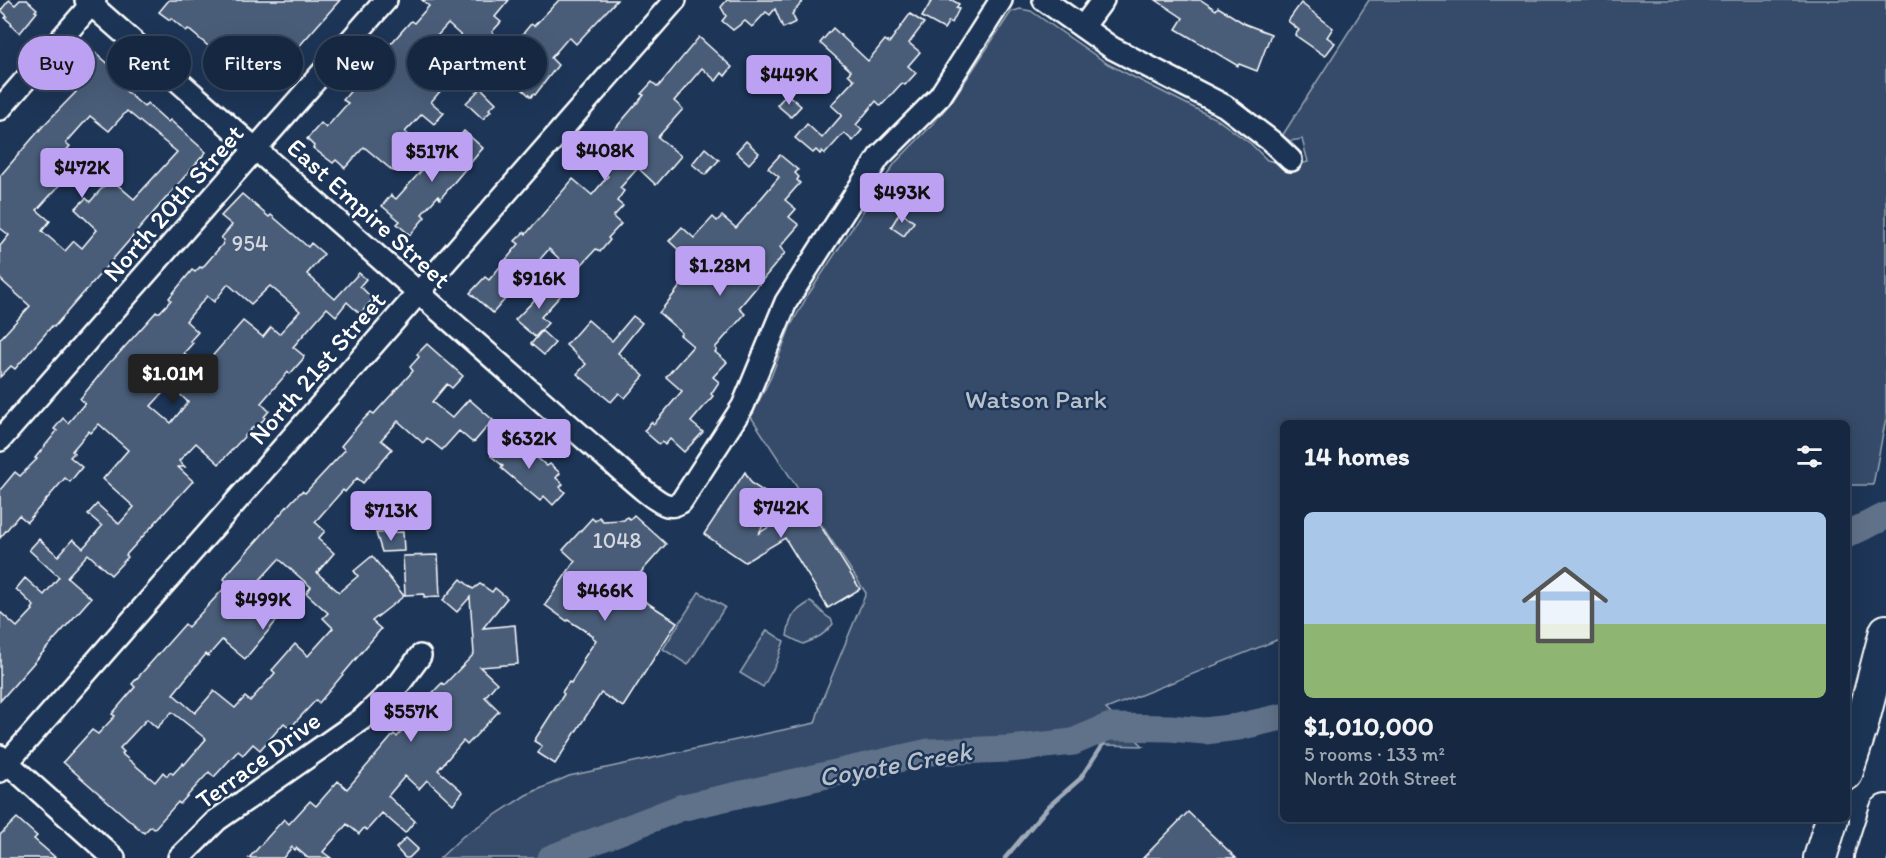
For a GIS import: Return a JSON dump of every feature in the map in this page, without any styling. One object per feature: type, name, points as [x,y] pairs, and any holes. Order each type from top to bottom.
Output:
[{"type":"highway","points":[[1850,762],[1886,631]]},
{"type":"highway","points":[[1871,858],[1886,811]]},
{"type":"highway","points":[[1820,858],[1831,822]]},
{"type":"street","name":"North 20th Street","points":[[0,440],[386,0]]},
{"type":"street","name":"North 21st Street","points":[[2,763],[419,293],[675,0]]},
{"type":"street","name":"East Empire Street","points":[[91,1],[419,293],[648,492],[666,505],[674,506],[681,502],[743,406],[786,302],[879,157],[940,96],[1001,0]]},
{"type":"street","points":[[1044,0],[1098,40],[1225,106],[1271,141],[1291,160]]},
{"type":"street","points":[[1083,27],[1103,0]]},
{"type":"street","points":[[0,108],[91,1]]},
{"type":"street","name":"Terrace Drive","points":[[179,858],[217,820],[362,719],[400,683],[420,656]]},
{"type":"street","points":[[2,763],[114,858]]},
{"type":"green space","name":"Watson Park","points":[[1369,0],[1886,0],[1886,418],[1873,485],[1850,485],[1850,420],[1280,420],[1280,639],[1106,709],[1143,746],[1064,744],[864,768],[629,830],[555,858],[440,858],[463,836],[526,795],[569,776],[815,723],[822,700],[866,593],[751,417],[771,377],[790,327],[808,295],[895,163],[952,101],[1011,12],[1020,9],[1031,11],[1108,64],[1218,120],[1251,144],[1267,160],[1292,166],[1308,162],[1302,139],[1290,141],[1282,136]]},
{"type":"green space","points":[[699,592],[725,607],[688,665],[663,649]]},
{"type":"green space","points":[[810,602],[831,619],[833,624],[820,637],[803,644],[787,636],[789,624],[793,615]]},
{"type":"green space","points":[[767,630],[784,641],[776,664],[763,687],[740,673]]},
{"type":"building","points":[[9,0],[15,5],[20,0],[27,0],[37,9],[20,33],[5,18],[7,16],[1,10]]},
{"type":"building","points":[[169,0],[340,0],[303,42],[303,36],[203,36],[203,42],[188,29],[186,31],[171,18],[170,20],[159,12]]},
{"type":"building","points":[[422,0],[509,0],[495,17],[501,22],[492,32],[497,36],[461,36],[448,24],[437,36],[407,36],[407,90],[441,90],[431,102],[444,113],[434,124],[422,114],[405,132],[418,142],[393,171],[364,147],[345,168],[336,160],[333,163],[313,148],[314,146],[307,139],[321,123],[326,128],[348,103],[343,100],[351,90],[395,90],[395,39],[411,21],[414,23],[429,6]]},
{"type":"building","points":[[559,0],[617,0],[576,44],[569,37],[551,58],[558,65],[547,79],[547,36],[521,36],[531,24],[534,26]]},
{"type":"building","points":[[727,0],[804,0],[792,14],[796,22],[783,28],[775,9],[770,15],[766,12],[752,27],[745,21],[733,30],[722,21],[726,16],[721,7]]},
{"type":"building","points":[[932,0],[952,0],[959,4],[952,23],[949,21],[944,29],[922,17]]},
{"type":"building","points":[[1156,0],[1201,0],[1216,10],[1218,7],[1245,24],[1271,34],[1257,71],[1239,64],[1238,66],[1176,29],[1183,18]]},
{"type":"building","points":[[1301,3],[1333,28],[1327,37],[1335,43],[1325,56],[1295,35],[1299,30],[1288,21]]},
{"type":"building","points":[[910,14],[924,23],[909,43],[920,52],[908,66],[916,73],[905,85],[902,83],[881,106],[876,101],[856,125],[862,130],[853,141],[844,133],[825,154],[822,151],[820,154],[816,150],[813,153],[795,138],[807,124],[822,138],[842,115],[831,105],[854,80],[848,74],[851,71],[820,43],[833,28],[868,61],[885,40],[889,43]]},
{"type":"building","points":[[699,37],[732,67],[725,76],[722,73],[716,81],[702,68],[674,101],[683,109],[658,137],[681,156],[656,185],[638,168],[620,188],[624,191],[617,201],[623,206],[613,217],[621,224],[608,238],[610,240],[600,252],[596,249],[574,273],[549,249],[493,313],[470,293],[485,277],[489,280],[519,244],[515,241],[524,232],[526,234],[573,179],[592,195],[608,176],[589,159],[644,95],[641,94],[652,82],[658,87]]},
{"type":"building","points":[[96,53],[107,63],[107,90],[125,90],[144,107],[147,103],[206,152],[54,327],[52,326],[15,369],[11,366],[0,377],[0,339],[30,306],[0,279],[0,246],[9,235],[0,228],[0,176],[76,92],[74,90],[95,90]],"holes":[[[127,111],[177,152],[134,199],[112,180],[110,183],[108,181],[90,202],[86,198],[75,209],[97,230],[82,248],[74,241],[65,251],[42,231],[50,221],[37,210],[78,165],[64,153],[70,146],[66,143],[90,116],[109,131]]]},
{"type":"building","points":[[479,90],[483,90],[496,103],[483,119],[466,103]]},
{"type":"building","points":[[523,90],[539,90],[535,95],[531,97]]},
{"type":"building","points":[[787,94],[801,106],[791,117],[777,105]]},
{"type":"building","points":[[464,131],[483,148],[440,199],[438,196],[422,214],[425,217],[410,235],[397,224],[400,221],[382,206],[391,195],[396,199],[439,151],[444,155]]},
{"type":"building","points":[[746,141],[759,153],[749,164],[736,152]]},
{"type":"building","points":[[705,148],[719,160],[705,175],[692,164]]},
{"type":"building","points":[[780,155],[798,170],[795,173],[800,183],[785,200],[796,209],[789,217],[799,225],[780,247],[785,253],[739,308],[745,314],[715,348],[717,350],[715,352],[727,362],[713,377],[719,382],[711,394],[713,396],[691,422],[703,432],[684,452],[670,439],[665,445],[662,442],[659,444],[644,431],[651,422],[654,424],[682,391],[666,377],[693,346],[659,313],[696,266],[669,241],[682,227],[694,238],[713,217],[717,221],[722,216],[736,228],[779,177],[768,168]]},
{"type":"building","points":[[242,194],[308,247],[311,243],[324,254],[307,274],[335,299],[359,273],[366,279],[360,286],[373,299],[360,314],[347,302],[336,316],[327,308],[293,347],[304,356],[303,359],[290,374],[288,372],[261,403],[269,411],[265,418],[256,428],[254,426],[219,464],[196,443],[179,461],[185,467],[178,467],[193,481],[126,555],[128,557],[111,575],[88,554],[67,577],[91,598],[0,701],[0,612],[17,627],[34,606],[16,589],[25,578],[44,595],[59,577],[29,550],[39,539],[58,556],[73,539],[83,548],[102,526],[88,514],[97,504],[119,524],[134,507],[103,479],[128,450],[99,424],[91,433],[89,431],[72,451],[74,453],[70,457],[82,467],[70,482],[65,478],[27,522],[19,515],[0,538],[0,490],[15,472],[20,476],[37,459],[35,458],[57,431],[54,429],[63,418],[68,423],[85,403],[80,399],[110,362],[156,312],[160,312],[171,300],[169,298],[192,270],[195,272],[200,267],[202,268],[222,245],[224,240],[221,238],[232,225],[221,216]],"holes":[[[228,284],[251,304],[270,286],[300,311],[279,334],[271,327],[263,337],[243,321],[201,369],[184,353],[193,343],[190,341],[198,332],[186,321],[207,296],[214,302]],[[170,385],[188,402],[171,423],[151,406]]]},
{"type":"building","points":[[900,212],[914,222],[904,236],[891,227]]},
{"type":"building","points":[[553,283],[563,293],[541,317],[548,323],[535,337],[515,320]]},
{"type":"building","points":[[633,316],[642,323],[618,353],[644,376],[625,398],[619,393],[611,402],[577,374],[586,364],[566,345],[588,320],[612,341]]},
{"type":"building","points":[[542,331],[555,343],[544,355],[531,344]]},
{"type":"building","points":[[427,344],[463,376],[452,388],[447,384],[432,402],[452,418],[469,399],[493,420],[475,441],[472,442],[459,431],[442,450],[427,438],[423,443],[398,421],[381,440],[392,449],[363,483],[357,478],[345,492],[343,490],[315,522],[325,531],[318,539],[334,553],[317,573],[339,592],[358,576],[354,571],[372,556],[404,596],[372,621],[381,629],[319,703],[316,700],[290,728],[284,723],[260,750],[253,744],[243,755],[238,751],[214,777],[209,772],[154,829],[151,826],[144,833],[63,762],[92,730],[98,734],[115,716],[112,714],[135,687],[132,684],[185,624],[188,627],[229,583],[224,579],[227,574],[292,501],[302,491],[305,493],[345,450],[341,446],[361,422],[371,412],[374,414],[413,371],[410,367],[419,357],[417,354]],"holes":[[[279,559],[311,587],[306,593],[328,613],[323,618],[333,628],[308,656],[295,644],[272,670],[275,673],[250,701],[245,697],[235,708],[214,691],[195,713],[173,694],[206,654],[208,656],[222,640],[245,659],[283,613],[275,607],[278,604],[268,596],[271,593],[258,582]],[[172,712],[206,739],[184,765],[183,763],[173,774],[170,772],[167,776],[163,772],[155,782],[122,754],[124,752],[120,748],[147,719],[157,728]]]},
{"type":"building","points":[[509,434],[547,466],[550,464],[560,473],[556,478],[563,484],[560,487],[565,492],[553,505],[544,496],[540,501],[501,468],[503,466],[491,456]]},
{"type":"building","points":[[745,472],[752,484],[777,500],[759,533],[807,504],[860,589],[828,608],[785,538],[745,562],[704,534]]},
{"type":"building","points":[[634,515],[666,544],[626,589],[677,622],[623,707],[601,693],[555,764],[538,753],[542,746],[534,741],[596,640],[545,605],[575,561],[563,550],[592,518],[595,521],[599,517],[603,521],[624,520]]},
{"type":"building","points":[[403,532],[404,551],[382,552],[376,533]]},
{"type":"building","points":[[438,555],[440,596],[405,595],[403,556]]},
{"type":"building","points":[[461,579],[473,589],[480,584],[492,592],[495,588],[507,598],[483,628],[515,625],[518,664],[480,667],[497,683],[485,697],[499,711],[467,745],[463,741],[438,770],[463,792],[453,804],[427,780],[419,789],[405,776],[388,796],[415,821],[405,833],[382,813],[367,830],[364,828],[359,834],[347,824],[323,852],[331,858],[308,858],[292,847],[283,858],[249,858],[284,819],[289,824],[310,801],[316,806],[338,781],[347,789],[394,734],[397,737],[437,688],[442,683],[444,685],[474,654],[470,597],[457,612],[443,600]]},
{"type":"building","points":[[1188,812],[1236,858],[1143,858]]},
{"type":"building","points":[[17,818],[37,836],[34,839],[56,858],[0,858],[0,835]]},
{"type":"building","points":[[406,838],[418,849],[409,858],[405,858],[396,848]]},
{"type":"waterway","name":"Coyote Creek","points":[[1850,533],[1886,516]]},
{"type":"waterway","name":"Coyote Creek","points":[[551,858],[680,808],[929,752],[1009,749],[1073,742],[1108,727],[1205,731],[1238,727],[1280,717]]},
{"type":"waterway","points":[[1005,858],[1049,806],[1080,779],[1108,736],[1108,727]]}]
